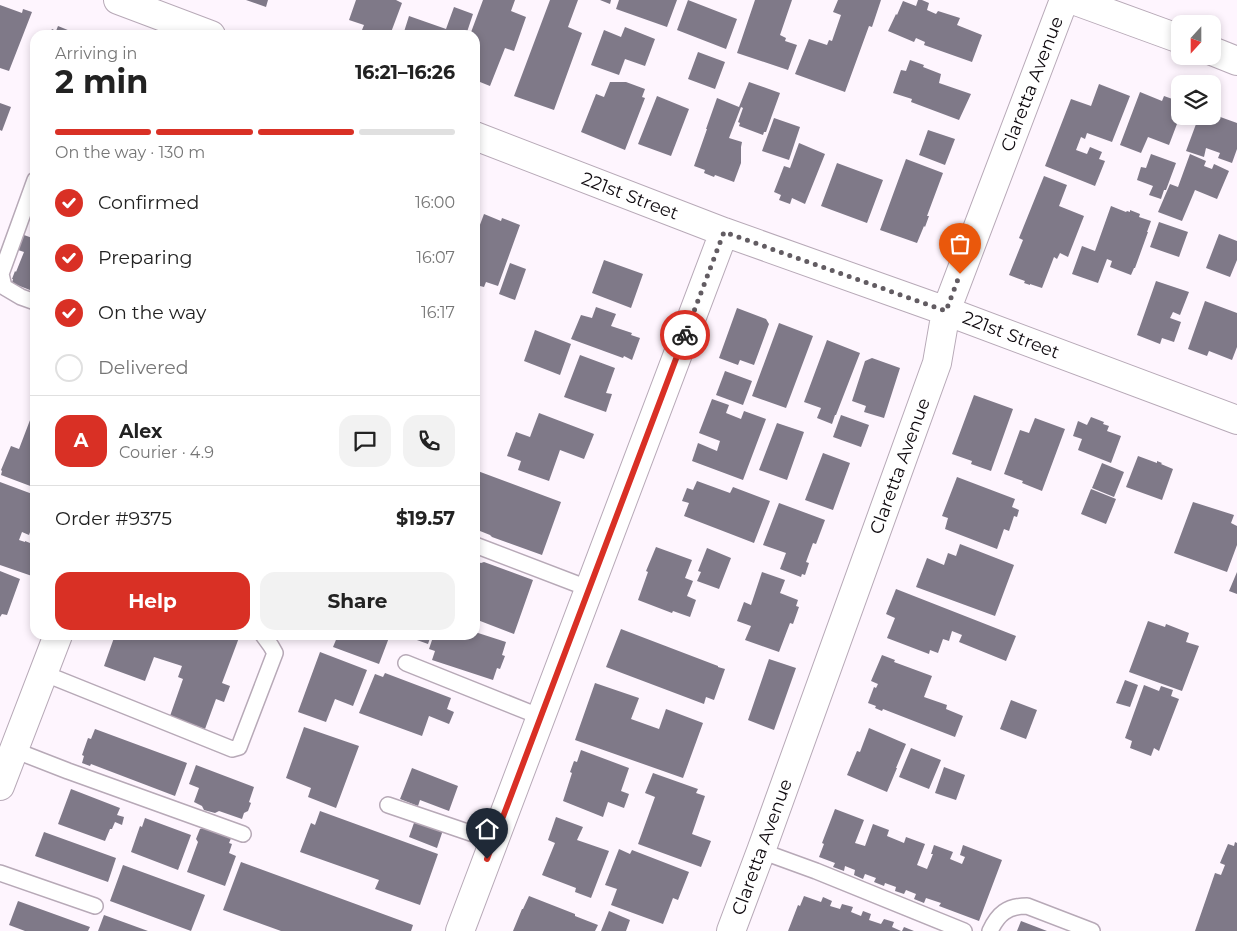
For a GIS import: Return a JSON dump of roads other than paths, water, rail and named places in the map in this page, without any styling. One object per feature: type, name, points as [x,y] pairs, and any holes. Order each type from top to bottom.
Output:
[{"type":"street","points":[[118,0],[198,30]]},
{"type":"street","name":"Claretta Avenue","points":[[731,931],[937,364],[946,311],[1064,0]]},
{"type":"street","points":[[1073,0],[1171,37]]},
{"type":"street","points":[[1221,55],[1237,60]]},
{"type":"street","name":"221st Street","points":[[480,138],[724,232],[946,311],[1237,420]]},
{"type":"street","points":[[460,931],[724,232]]},
{"type":"street","points":[[0,786],[56,640]]},
{"type":"lane","points":[[30,194],[1,274],[4,287],[30,300]]},
{"type":"lane","points":[[480,548],[590,589]]},
{"type":"lane","points":[[43,673],[232,749],[239,747],[275,653],[267,640]]},
{"type":"lane","points":[[406,663],[541,717]]},
{"type":"lane","points":[[14,750],[242,834]]},
{"type":"lane","points":[[388,805],[494,841]]},
{"type":"lane","points":[[762,850],[964,931]]},
{"type":"lane","points":[[0,874],[95,906]]},
{"type":"lane","points":[[990,931],[1000,915],[1006,910],[1020,906],[1027,906],[1092,931]]}]
